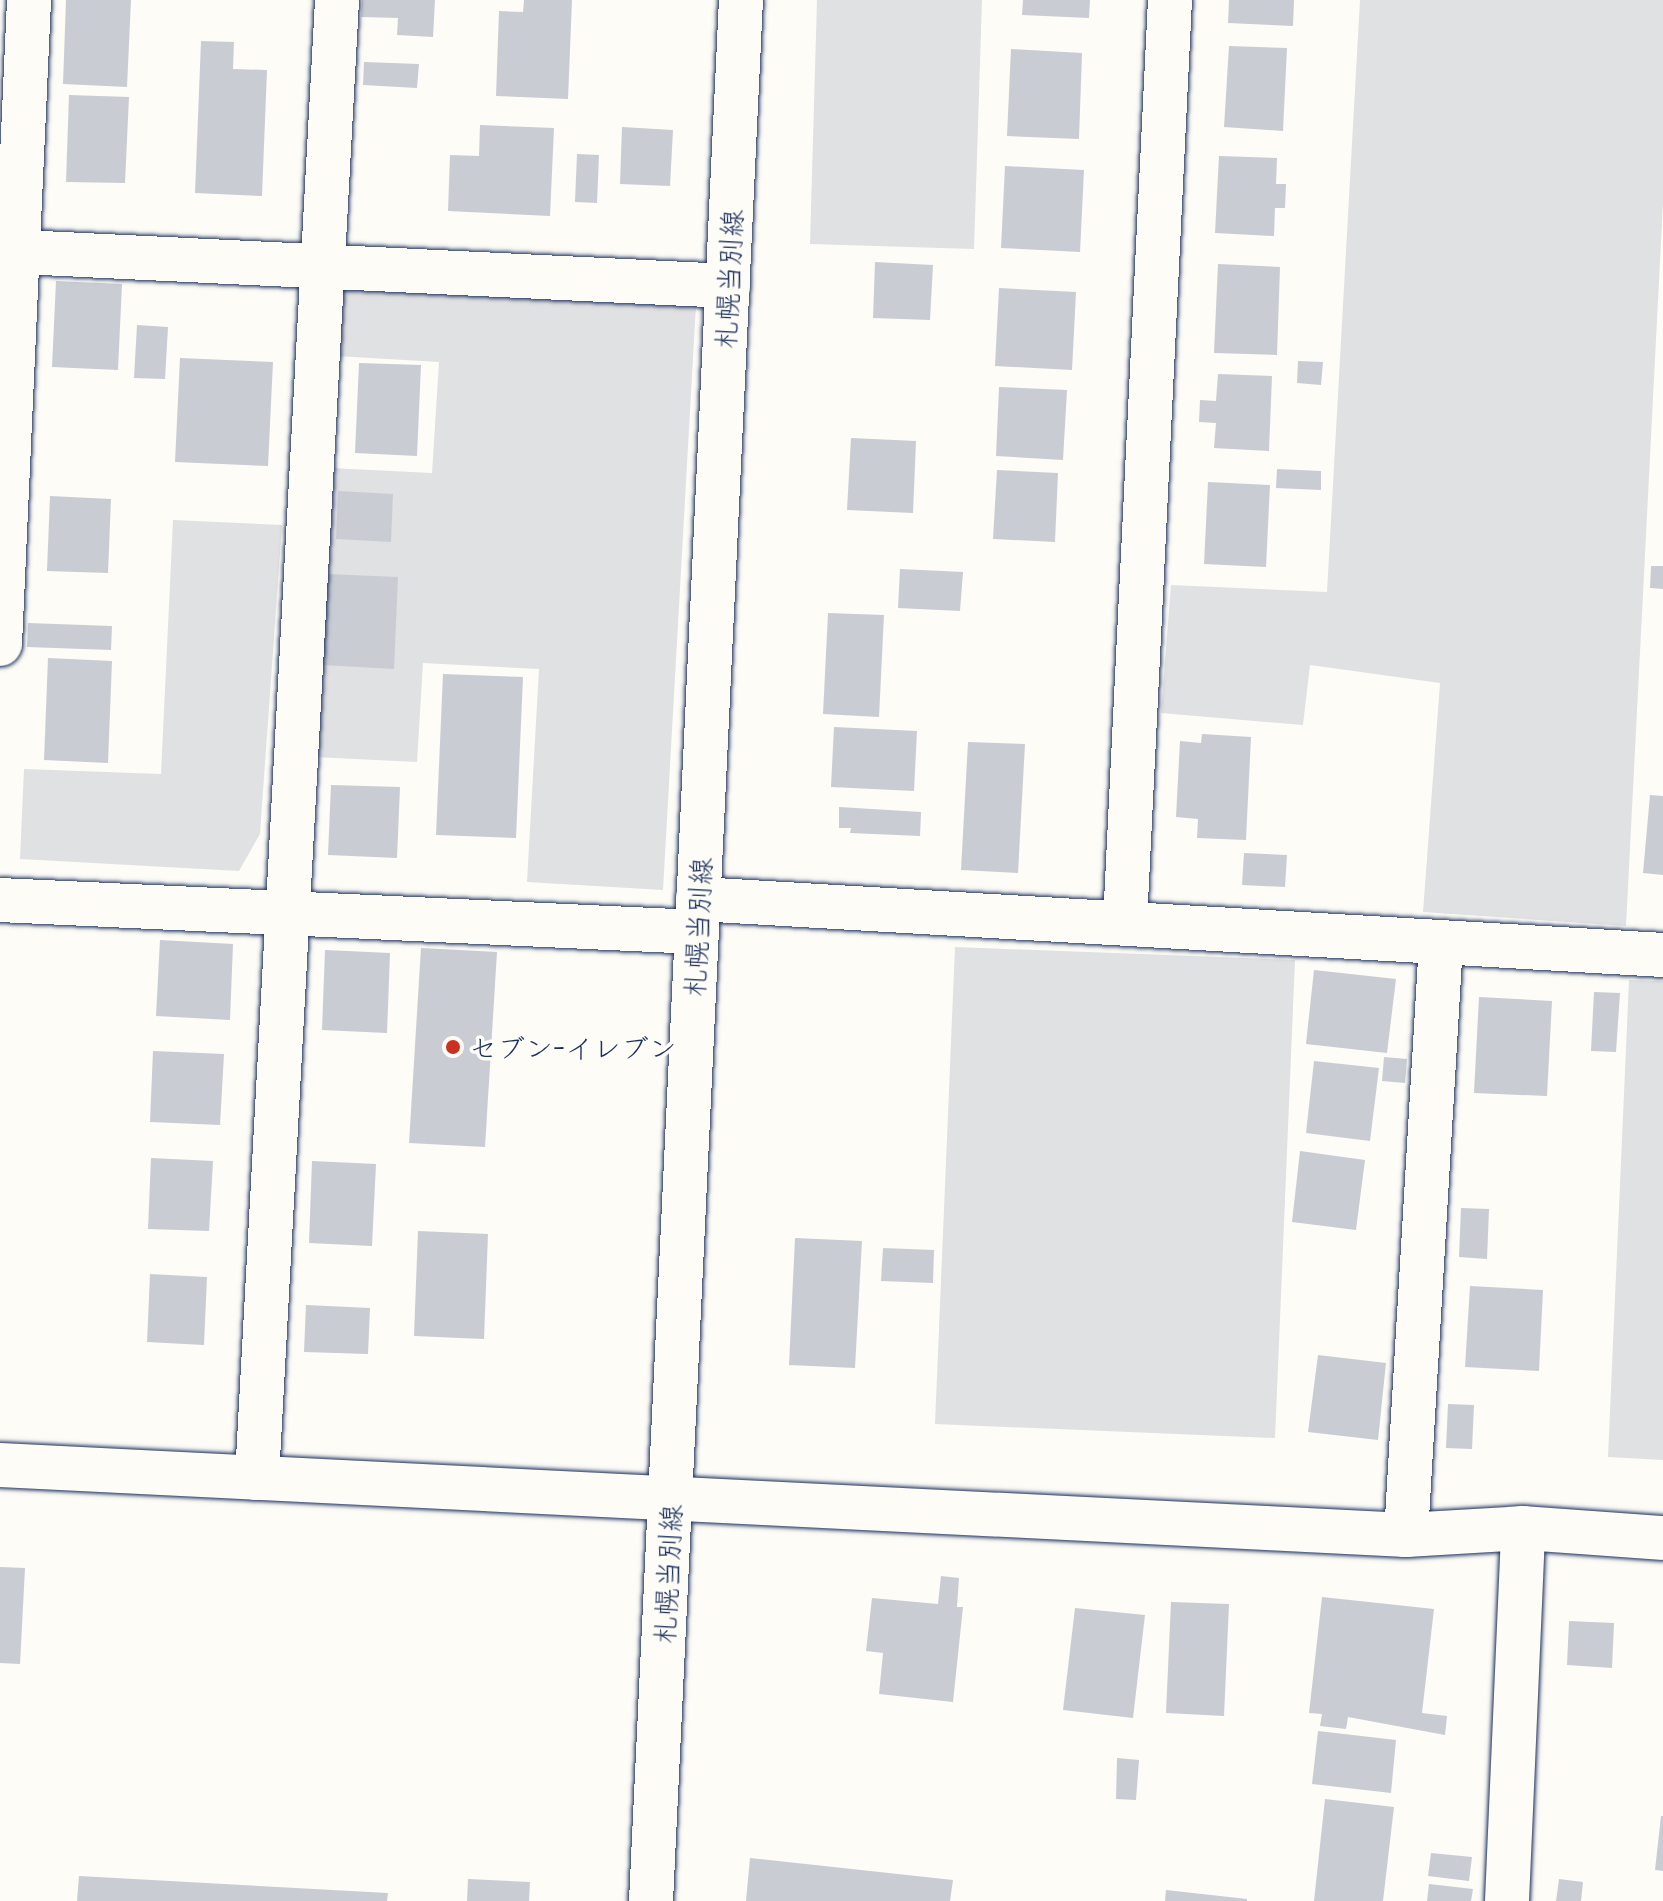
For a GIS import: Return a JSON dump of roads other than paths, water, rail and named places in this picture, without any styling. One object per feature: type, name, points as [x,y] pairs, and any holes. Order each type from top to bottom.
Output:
[{"type":"street","points":[[0,644],[9,251],[29,0]]},
{"type":"street","points":[[257,1478],[290,913],[337,0]]},
{"type":"street","name":"札幌当別線","points":[[651,1901],[741,0]]},
{"type":"street","points":[[1125,923],[1170,0]]},
{"type":"street","points":[[9,251],[728,286]]},
{"type":"street","points":[[0,900],[290,913],[1125,923],[1663,955]]},
{"type":"street","points":[[1406,1535],[1441,942]]},
{"type":"street","points":[[0,1465],[1406,1535],[1523,1528],[1663,1538]]},
{"type":"street","points":[[1507,1901],[1523,1528]]},
{"type":"place","name":"セブン-イレブン","points":[[453,1047]]}]
